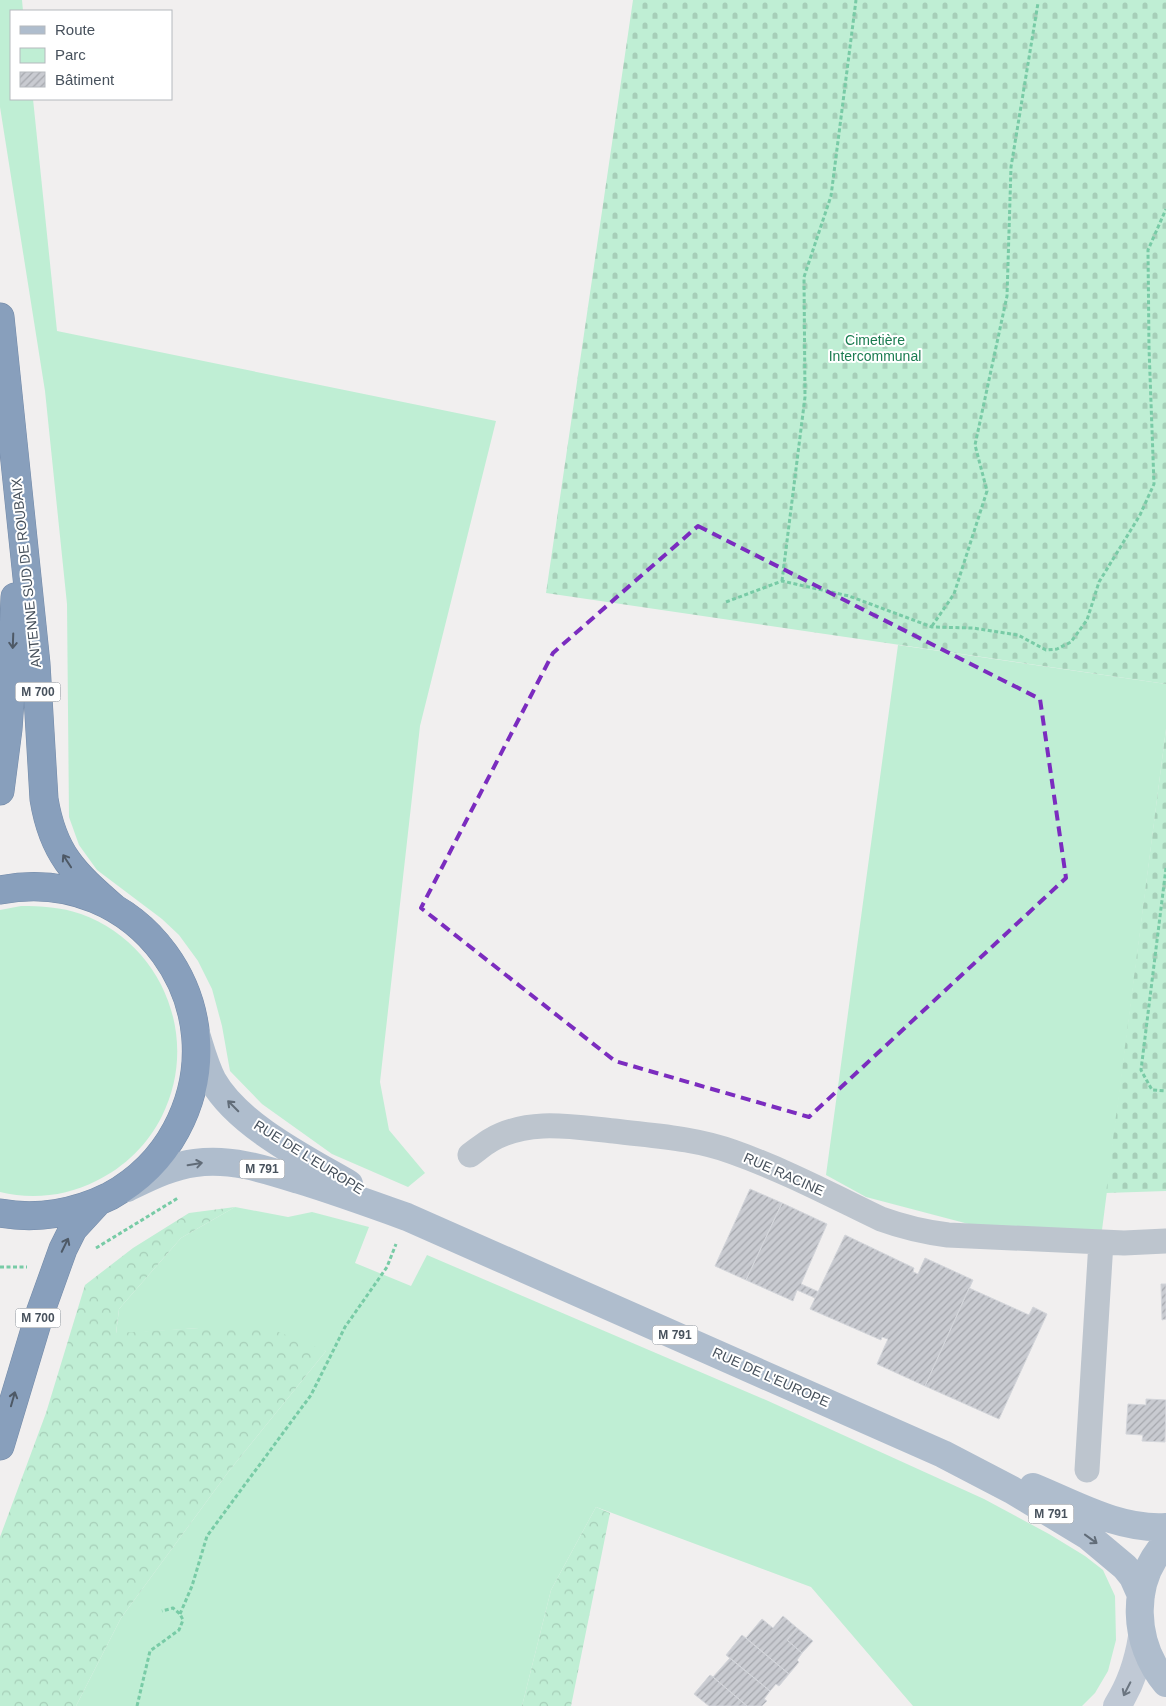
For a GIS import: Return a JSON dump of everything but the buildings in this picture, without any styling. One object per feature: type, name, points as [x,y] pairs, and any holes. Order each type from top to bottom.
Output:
[{"type":"highway","name":"ANTENNE SUD DE ROUBAIX","points":[[0,317],[36,664],[44,799],[47,818],[60,849],[71,867],[82,880],[114,908]]},
{"type":"highway","name":"ANTENNE SUD DE ROUBAIX","points":[[0,791],[8,729],[12,663],[14,453]]},
{"type":"highway","points":[[0,890],[24,886],[56,888],[86,895],[114,908],[147,933],[167,957],[186,993],[196,1034],[195,1075],[190,1096],[179,1124],[149,1167],[107,1197],[68,1212],[27,1216],[0,1213]]},
{"type":"highway","name":"M 700","points":[[0,1446],[21,1373],[56,1267],[73,1229],[107,1197]]},
{"type":"main road","name":"RUE DE L'EUROPE","points":[[196,1034],[213,1081],[223,1095],[250,1121],[308,1160],[407,1217]]},
{"type":"main road","name":"RUE DE L'EUROPE","points":[[107,1197],[169,1170],[193,1163],[235,1162],[309,1183],[407,1217],[943,1454],[1012,1490],[1088,1536],[1125,1567],[1133,1577],[1141,1595]]},
{"type":"main road","name":"RUE DE L'EUROPE","points":[[943,1454],[1015,1479],[1126,1524],[1151,1528],[1166,1527]]},
{"type":"main road","points":[[1166,1543],[1149,1570],[1141,1595],[1139,1609],[1142,1638],[1152,1664],[1166,1683]]},
{"type":"street","name":"RUE RACINE","points":[[470,1155],[492,1140],[514,1130],[539,1126],[565,1126],[679,1139],[732,1151],[902,1227],[948,1235],[1101,1242],[1166,1241]]},
{"type":"street","points":[[1087,1470],[1101,1242]]},
{"type":"street","points":[[1117,1706],[1134,1675],[1139,1659],[1142,1638]]},
{"type":"path","points":[[782,581],[805,397],[804,277],[831,196],[856,0]]},
{"type":"path","points":[[932,627],[954,594],[987,491],[975,445],[1007,296],[1011,167],[1038,4]]},
{"type":"path","points":[[726,602],[782,581],[849,596],[887,612],[932,627],[973,628],[1018,635],[1046,650],[1057,650],[1071,642],[1087,620],[1099,582],[1140,515],[1154,484],[1149,348],[1148,250],[1166,209]]},
{"type":"path","points":[[1166,868],[1141,1070],[1152,1090],[1166,1091]]},
{"type":"path","points":[[0,1267],[56,1267],[73,1262],[181,1197]]},
{"type":"path","points":[[180,1614],[192,1586],[207,1536],[311,1395],[345,1328],[388,1267],[407,1217]]},
{"type":"path","points":[[137,1706],[150,1651],[179,1630],[183,1620],[180,1614],[173,1608],[162,1611]]},
{"type":"highlighted area","points":[[698,526],[1040,699],[1066,878],[809,1117],[615,1061],[421,908],[553,653]]},
{"type":"green space","points":[[0,0],[22,0],[23,10],[10,10],[10,100],[33,100],[57,331],[496,421],[420,726],[380,1082],[389,1130],[425,1173],[408,1187],[332,1154],[262,1104],[230,1071],[222,1026],[212,989],[198,961],[179,935],[162,919],[97,870],[79,845],[69,817],[67,604],[45,391],[0,107]]},
{"type":"green space","name":"Cimetière Intercommunal","points":[[633,0],[1166,0],[1166,684],[546,593]]},
{"type":"green space","points":[[898,645],[1166,684],[1166,729],[1102,1230],[980,1227],[866,1197],[826,1175]]},
{"type":"green space","points":[[1166,729],[1166,1191],[1106,1193]]},
{"type":"green space","points":[[21,906],[51,907],[81,914],[109,928],[133,947],[153,970],[166,997],[175,1025],[177,1056],[173,1086],[162,1116],[150,1136],[135,1154],[117,1169],[85,1186],[61,1193],[37,1196],[0,1192],[0,910]]},
{"type":"green space","points":[[235,1207],[288,1217],[312,1212],[369,1227],[355,1263],[411,1286],[427,1255],[766,1400],[984,1499],[1049,1534],[1085,1556],[1103,1570],[1115,1596],[1116,1640],[1108,1671],[1095,1693],[1082,1706],[913,1706],[811,1587],[596,1507],[551,1590],[522,1706],[76,1706],[121,1618],[229,1471],[326,1351],[199,1328],[116,1334],[119,1309],[181,1238]]},
{"type":"green space","points":[[235,1207],[181,1238],[119,1309],[116,1333],[199,1328],[271,1329],[326,1351],[229,1471],[121,1618],[76,1706],[0,1706],[0,1537],[46,1413],[85,1285],[133,1248],[189,1213]]},
{"type":"green space","points":[[596,1507],[610,1513],[571,1706],[522,1706],[551,1590]]}]
